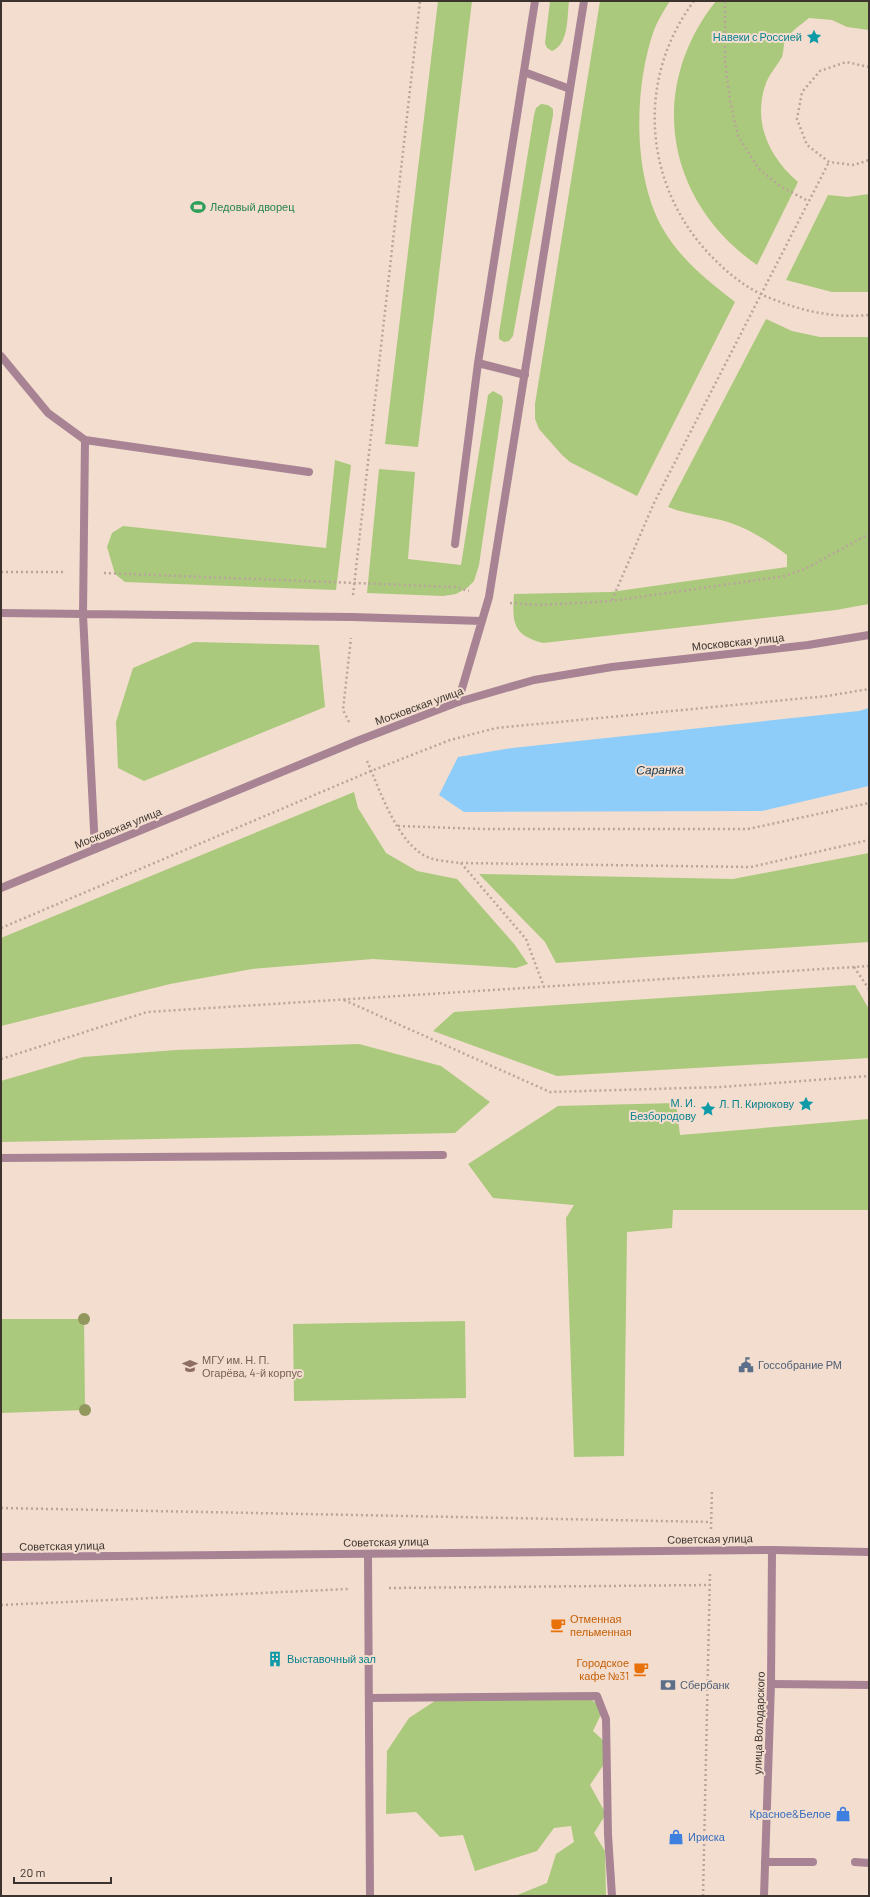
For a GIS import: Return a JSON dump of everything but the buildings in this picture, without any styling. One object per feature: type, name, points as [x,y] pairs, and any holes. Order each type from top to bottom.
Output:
[{"type":"street","points":[[456,544],[478,363],[535,1]]},
{"type":"street","points":[[458,702],[489,597],[584,1]]},
{"type":"street","points":[[524,72],[570,89]]},
{"type":"street","points":[[1,356],[48,413],[85,440],[309,472]]},
{"type":"street","points":[[478,363],[525,375]]},
{"type":"street","points":[[85,440],[82,572],[83,614],[95,849]]},
{"type":"street","points":[[1,613],[352,617],[482,621]]},
{"type":"street","name":"Московская улица","points":[[1,888],[357,741],[458,702],[534,680],[612,667],[808,645],[869,635]]},
{"type":"street","points":[[1,1158],[443,1155]]},
{"type":"street","name":"Советская улица","points":[[1,1557],[711,1550],[869,1552]]},
{"type":"street","name":"улица Володарского","points":[[764,1896],[771,1684],[772,1550]]},
{"type":"street","points":[[368,1554],[370,1896]]},
{"type":"street","points":[[771,1684],[869,1685]]},
{"type":"street","points":[[370,1698],[598,1696],[606,1719],[608,1835],[612,1896]]},
{"type":"street","points":[[765,1862],[813,1862]]},
{"type":"street","points":[[855,1862],[869,1863]]},
{"type":"path","points":[[420,1],[354,582],[350,654],[344,710],[397,826],[412,847],[432,859],[461,863],[751,867],[869,840]]},
{"type":"path","points":[[694,1],[680,19],[660,69],[654,118],[659,163],[672,201],[698,244],[730,274],[761,294],[806,311],[850,317],[869,315]]},
{"type":"path","points":[[725,1],[725,61],[730,101],[738,136],[759,169],[780,186],[808,201]]},
{"type":"path","points":[[869,66],[846,62],[820,71],[802,92],[797,119],[807,145],[829,162],[854,165],[869,160]]},
{"type":"path","points":[[612,601],[654,503],[829,162]]},
{"type":"path","points":[[1,572],[82,572],[455,587],[513,604],[540,605],[612,601],[785,576],[805,569],[869,534]]},
{"type":"path","points":[[1,928],[371,771],[450,740],[496,728],[827,696],[869,688]]},
{"type":"path","points":[[397,826],[483,829],[748,829],[869,803]]},
{"type":"path","points":[[461,863],[526,939],[544,987]]},
{"type":"path","points":[[1,1058],[147,1012],[869,966]]},
{"type":"path","points":[[854,967],[869,989]]},
{"type":"path","points":[[343,1000],[550,1092],[721,1087],[869,1076]]},
{"type":"path","points":[[703,1896],[712,1489]]},
{"type":"path","points":[[1,1508],[711,1522]]},
{"type":"green space","points":[[438,1],[472,1],[418,447],[385,444]]},
{"type":"green space","points":[[550,1],[569,1],[566,29],[562,42],[552,51],[547,48],[545,43]]},
{"type":"green space","points":[[600,1],[670,1],[654,30],[647,53],[643,78],[639,131],[641,157],[646,183],[653,207],[670,240],[695,269],[735,302],[637,496],[570,462],[539,429],[535,419],[535,404]]},
{"type":"green space","points":[[716,1],[869,1],[869,30],[847,27],[832,20],[809,18],[800,25],[786,39],[782,57],[766,83],[762,97],[761,111],[762,125],[766,138],[771,150],[779,161],[798,182],[757,265],[726,239],[702,210],[686,177],[676,142],[674,107],[680,71],[694,35]]},
{"type":"green space","points":[[541,104],[548,105],[553,109],[553,115],[513,336],[509,341],[504,342],[499,339],[499,333],[534,115],[536,108]]},
{"type":"green space","points":[[869,194],[869,292],[832,292],[786,280],[828,195],[848,197]]},
{"type":"green space","points":[[766,319],[792,331],[820,337],[869,337],[869,604],[836,610],[543,643],[533,640],[520,632],[514,620],[514,594],[611,592],[787,567],[787,555],[752,532],[728,522],[683,512],[668,507]]},
{"type":"green space","points":[[493,391],[502,396],[503,401],[479,565],[474,581],[467,588],[456,594],[443,596],[367,593],[379,469],[415,472],[408,559],[461,565],[488,395]]},
{"type":"green space","points":[[335,460],[351,465],[336,590],[125,582],[115,574],[107,547],[112,533],[123,526],[326,548]]},
{"type":"green space","points":[[194,642],[319,645],[325,707],[144,781],[118,768],[116,722],[133,668]]},
{"type":"green space","points":[[354,792],[358,808],[386,853],[417,871],[457,879],[515,945],[528,964],[516,968],[373,959],[252,969],[170,984],[1,1026],[1,938]]},
{"type":"green space","points":[[869,853],[869,942],[556,963],[545,942],[479,874],[733,879]]},
{"type":"green space","points":[[855,985],[869,1009],[869,1058],[557,1076],[433,1031],[454,1012]]},
{"type":"green space","points":[[359,1044],[441,1066],[490,1102],[455,1133],[1,1142],[1,1081],[83,1057],[176,1050]]},
{"type":"green space","points":[[676,1103],[680,1135],[869,1119],[869,1210],[673,1210],[672,1228],[627,1232],[624,1456],[574,1457],[566,1218],[574,1205],[493,1198],[468,1164],[558,1106]]},
{"type":"green space","points":[[1,1319],[84,1319],[85,1410],[1,1413]]},
{"type":"green space","points":[[465,1321],[466,1398],[294,1401],[293,1324]]},
{"type":"green space","points":[[441,1697],[587,1697],[604,1708],[593,1731],[606,1743],[606,1761],[590,1785],[606,1814],[594,1833],[605,1851],[606,1896],[515,1896],[547,1883],[556,1854],[574,1842],[571,1826],[554,1828],[537,1851],[475,1871],[463,1835],[440,1837],[416,1812],[386,1814],[387,1751],[409,1718]]},
{"type":"water","name":"Саранка","points":[[869,708],[869,786],[762,811],[464,812],[439,795],[458,757],[512,748],[859,711]]},
{"type":"place","name":"Навеки с Россией","points":[[814,37]]},
{"type":"place","name":"Ледовый дворец","points":[[198,207]]},
{"type":"place","name":"Л. П. Кирюкову","points":[[806,1104]]},
{"type":"place","name":"М. И. Безбородову","points":[[708,1109]]},
{"type":"place","name":"Госсобрание РМ","points":[[746,1365]]},
{"type":"place","name":"МГУ им. Н. П. Огарёва, 4-й корпус","points":[[190,1366]]},
{"type":"place","name":"Отменная пельменная","points":[[558,1625]]},
{"type":"place","name":"Выставочный зал","points":[[275,1659]]},
{"type":"place","name":"Городское кафе №31","points":[[641,1669]]},
{"type":"place","name":"Сбербанк","points":[[668,1685]]},
{"type":"place","name":"Красное&Белое","points":[[843,1814]]},
{"type":"place","name":"Ириска","points":[[676,1837]]}]
